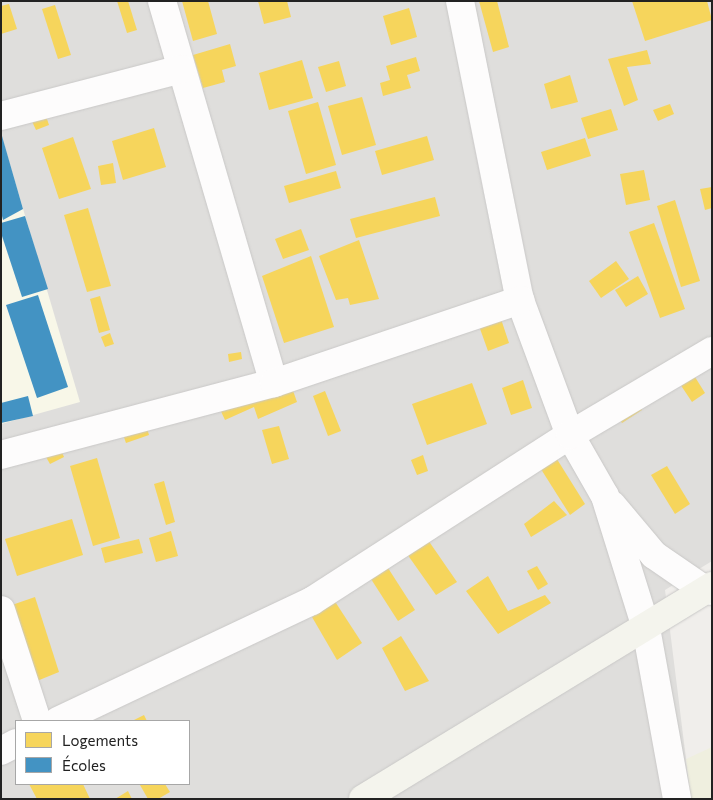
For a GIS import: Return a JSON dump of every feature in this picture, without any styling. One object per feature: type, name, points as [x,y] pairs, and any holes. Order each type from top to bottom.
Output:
[{"type":"street","points":[[162,1],[274,383]]},
{"type":"street","points":[[362,799],[709,589],[654,555],[605,496],[570,435],[520,300],[460,1]]},
{"type":"street","points":[[1,116],[181,69]]},
{"type":"street","points":[[1,455],[274,383],[520,300]]},
{"type":"street","points":[[60,720],[312,601],[570,435],[712,351]]},
{"type":"street","points":[[605,496],[646,628],[677,799]]},
{"type":"street","points":[[1,610],[37,720]]},
{"type":"shaded area","points":[[1,1],[712,1],[712,561],[665,590],[691,799],[1,799]]},
{"type":"shaded area","points":[[1,134],[80,402],[1,424]]},
{"type":"green space","points":[[712,747],[712,799],[691,799],[686,759]]},
{"type":"building: Logements","points":[[117,1],[128,1],[137,30],[127,33]]},
{"type":"building: Logements","points":[[182,1],[208,1],[217,34],[193,41]]},
{"type":"building: Logements","points":[[258,1],[287,1],[291,17],[264,24]]},
{"type":"building: Logements","points":[[479,1],[497,1],[509,47],[493,52]]},
{"type":"building: Logements","points":[[632,1],[707,1],[712,20],[645,41]]},
{"type":"building: Logements","points":[[9,4],[17,29],[1,34],[1,6]]},
{"type":"building: Logements","points":[[55,5],[71,55],[58,59],[42,9]]},
{"type":"building: Logements","points":[[409,8],[417,37],[391,45],[383,16]]},
{"type":"building: Logements","points":[[230,44],[236,66],[222,70],[225,82],[203,88],[193,55]]},
{"type":"building: Logements","points":[[647,50],[651,64],[627,67],[638,100],[624,106],[608,59]]},
{"type":"building: Logements","points":[[416,57],[420,71],[407,75],[411,88],[383,96],[380,83],[390,80],[386,66]]},
{"type":"building: Logements","points":[[302,60],[313,98],[269,110],[259,73]]},
{"type":"building: Logements","points":[[339,61],[346,86],[326,92],[318,67]]},
{"type":"building: Logements","points":[[570,75],[578,102],[551,109],[544,84]]},
{"type":"building: Logements","points":[[362,97],[376,145],[342,155],[328,106]]},
{"type":"building: Logements","points":[[318,102],[336,165],[306,174],[288,111]]},
{"type":"building: Logements","points":[[670,104],[674,114],[658,121],[653,110]]},
{"type":"building: Logements","points":[[611,109],[618,130],[588,139],[581,118]]},
{"type":"building: Logements","points":[[45,113],[49,125],[36,130],[30,117]]},
{"type":"building: Logements","points":[[154,128],[166,167],[123,180],[112,141]]},
{"type":"building: Logements","points":[[427,136],[434,160],[382,175],[375,151]]},
{"type":"building: Logements","points":[[73,137],[91,189],[59,199],[42,148]]},
{"type":"building: Logements","points":[[585,138],[591,156],[547,170],[541,152]]},
{"type":"building: Logements","points":[[113,163],[116,183],[101,185],[98,166]]},
{"type":"building: Logements","points":[[644,170],[650,200],[626,205],[620,174]]},
{"type":"building: Logements","points":[[336,171],[341,188],[289,203],[284,186]]},
{"type":"building: Logements","points":[[712,187],[712,208],[705,210],[700,189]]},
{"type":"building: Logements","points":[[435,197],[440,216],[356,238],[350,219]]},
{"type":"building: Logements","points":[[675,200],[700,281],[681,287],[657,206]]},
{"type":"building: Logements","points":[[88,208],[111,286],[87,292],[64,215]]},
{"type":"building: Logements","points":[[654,223],[685,309],[660,318],[629,232]]},
{"type":"building: Logements","points":[[301,229],[309,250],[283,259],[275,239]]},
{"type":"building: Logements","points":[[359,240],[379,299],[350,305],[348,298],[336,300],[319,256]]},
{"type":"building: Logements","points":[[311,256],[334,327],[284,343],[262,276]]},
{"type":"building: Logements","points":[[616,261],[629,279],[601,298],[589,281]]},
{"type":"building: Logements","points":[[638,276],[648,294],[626,307],[615,290]]},
{"type":"building: Logements","points":[[100,296],[110,330],[99,333],[90,299]]},
{"type":"building: Logements","points":[[501,319],[509,343],[488,351],[479,326]]},
{"type":"building: Logements","points":[[110,333],[114,344],[105,347],[101,337]]},
{"type":"building: Logements","points":[[241,352],[242,359],[229,362],[228,354]]},
{"type":"building: Logements","points":[[690,369],[705,393],[692,402],[676,378]]},
{"type":"building: Logements","points":[[523,380],[532,408],[511,415],[502,388]]},
{"type":"building: Logements","points":[[290,382],[297,402],[258,419],[254,407],[225,420],[218,405]]},
{"type":"building: Logements","points":[[472,383],[487,424],[427,445],[412,404]]},
{"type":"building: Logements","points":[[325,391],[341,431],[328,436],[313,396]]},
{"type":"building: Logements","points":[[637,402],[642,410],[622,423],[617,415]]},
{"type":"building: Logements","points":[[145,421],[149,435],[126,443],[121,429]]},
{"type":"building: Logements","points":[[279,426],[289,459],[272,464],[262,430]]},
{"type":"building: Logements","points":[[61,450],[64,457],[50,464],[46,457]]},
{"type":"building: Logements","points":[[423,455],[428,471],[417,475],[411,460]]},
{"type":"building: Logements","points":[[555,456],[585,504],[570,515],[539,466]]},
{"type":"building: Logements","points":[[97,458],[120,538],[93,546],[70,466]]},
{"type":"building: Logements","points":[[667,466],[690,504],[675,514],[651,475]]},
{"type":"building: Logements","points":[[164,481],[175,522],[166,525],[154,484]]},
{"type":"building: Logements","points":[[554,501],[567,515],[531,537],[524,524]]},
{"type":"building: Logements","points":[[72,519],[83,555],[17,576],[5,539]]},
{"type":"building: Logements","points":[[171,531],[178,556],[156,562],[149,538]]},
{"type":"building: Logements","points":[[139,539],[143,553],[105,563],[101,548]]},
{"type":"building: Logements","points":[[428,540],[457,582],[436,595],[407,554]]},
{"type":"building: Logements","points":[[537,566],[548,584],[538,590],[527,571]]},
{"type":"building: Logements","points":[[388,568],[415,610],[398,621],[371,579]]},
{"type":"building: Logements","points":[[488,576],[508,611],[545,595],[551,603],[498,634],[466,591]]},
{"type":"building: Logements","points":[[35,597],[59,672],[32,683],[9,606]]},
{"type":"building: Logements","points":[[334,600],[362,643],[337,660],[312,617]]},
{"type":"building: Logements","points":[[401,636],[429,681],[405,691],[382,648]]},
{"type":"building: Logements","points":[[144,715],[146,720],[134,720]]},
{"type":"building: Logements","points":[[30,785],[83,785],[90,799],[37,799]]},
{"type":"building: Logements","points":[[140,785],[166,785],[170,792],[158,799],[148,799]]},
{"type":"building: Logements","points":[[128,791],[132,799],[115,799]]},
{"type":"building: Écoles","points":[[2,136],[23,209],[3,220],[1,212]]},
{"type":"building: Écoles","points":[[25,216],[48,289],[22,297],[1,233],[1,223]]},
{"type":"building: Écoles","points":[[38,295],[68,387],[37,398],[6,305]]},
{"type":"building: Écoles","points":[[28,396],[33,416],[1,423],[1,403]]}]
